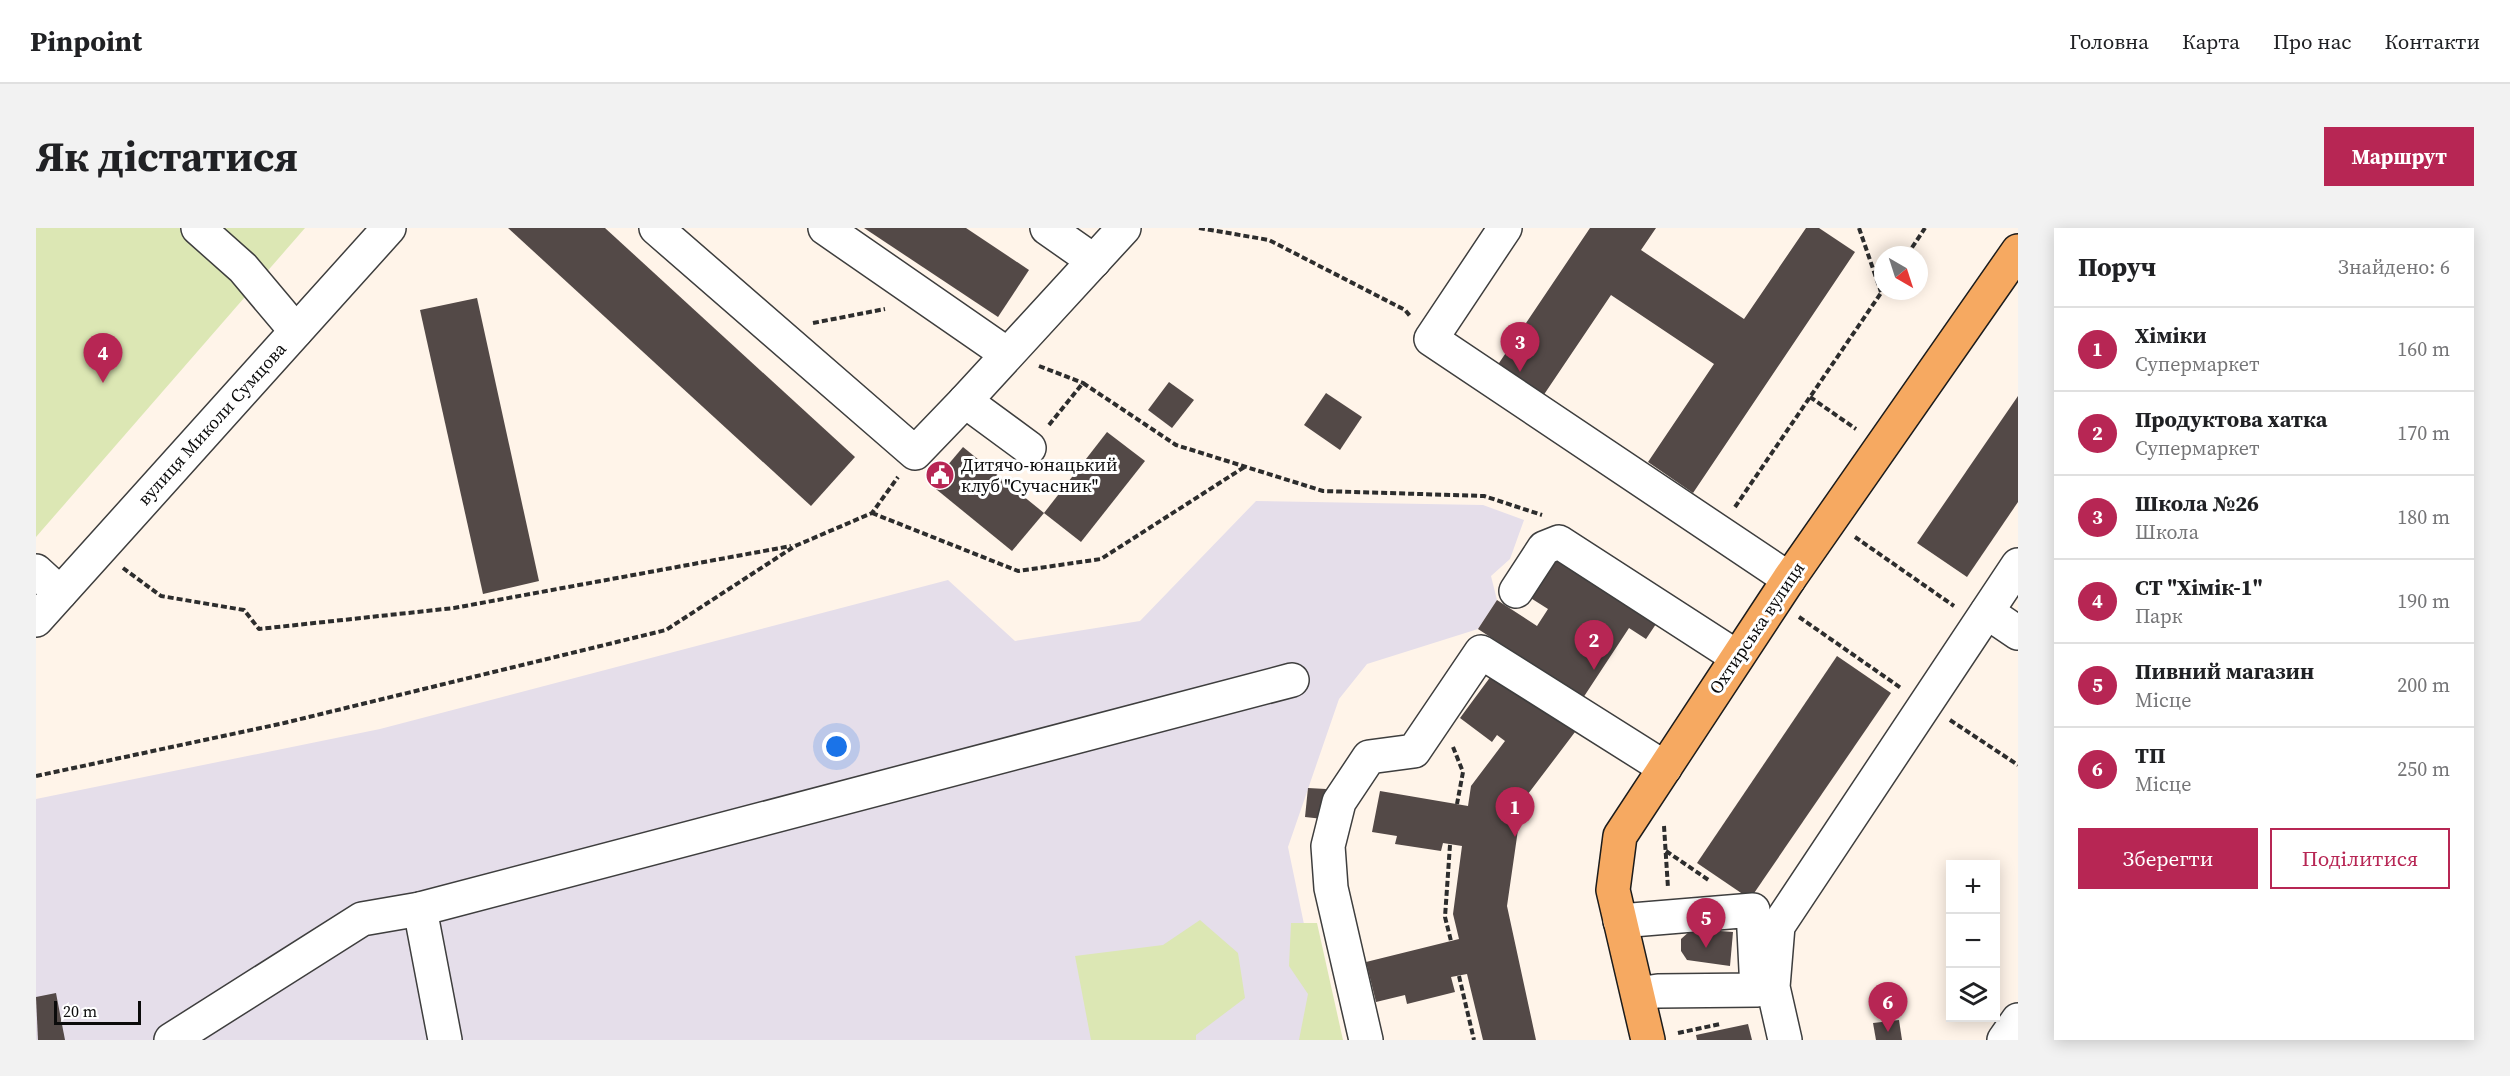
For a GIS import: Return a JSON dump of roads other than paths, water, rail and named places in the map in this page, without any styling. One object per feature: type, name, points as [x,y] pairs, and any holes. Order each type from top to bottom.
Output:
[{"type":"main road","name":"Охтирська вулиця","points":[[1648,1040],[1613,890],[1620,836],[1789,579],[2018,251]]},
{"type":"street","points":[[198,228],[243,268],[296,331]]},
{"type":"street","name":"вулиця Миколи Сумцова","points":[[36,620],[389,228]]},
{"type":"street","points":[[656,228],[915,453],[1124,228]]},
{"type":"street","points":[[825,228],[1007,354]]},
{"type":"street","points":[[1047,228],[1094,261]]},
{"type":"street","points":[[1505,228],[1431,339],[1789,579]]},
{"type":"street","points":[[965,401],[1029,448]]},
{"type":"street","points":[[1516,591],[1544,548],[1559,542],[1737,657]]},
{"type":"street","points":[[1785,1040],[1773,987],[1778,926],[2018,565]]},
{"type":"street","points":[[36,571],[60,593]]},
{"type":"street","points":[[1983,618],[2018,633]]},
{"type":"street","points":[[1366,1040],[1331,888],[1328,846],[1339,802],[1369,757],[1414,751],[1481,652],[1665,768]]},
{"type":"street","points":[[171,1040],[362,919],[420,909],[1292,680]]},
{"type":"street","points":[[420,909],[445,1040]]},
{"type":"street","points":[[1620,921],[1753,910],[1757,990],[1658,991],[1638,994]]},
{"type":"street","points":[[2004,1040],[2018,1020]]},
{"type":"place","name":"Школа №26","points":[[1520,372]]},
{"type":"place","name":"СТ \"Хімік-1\"","points":[[103,383]]},
{"type":"place","name":"Дитячо-юнацький клуб \"Сучасник\"","points":[[940,475]]},
{"type":"place","name":"Продуктова хатка","points":[[1594,670]]},
{"type":"place","name":"Хіміки","points":[[1515,837]]},
{"type":"place","name":"Пивний магазин","points":[[1706,948]]},
{"type":"place","name":"ТП","points":[[1888,1032]]}]
